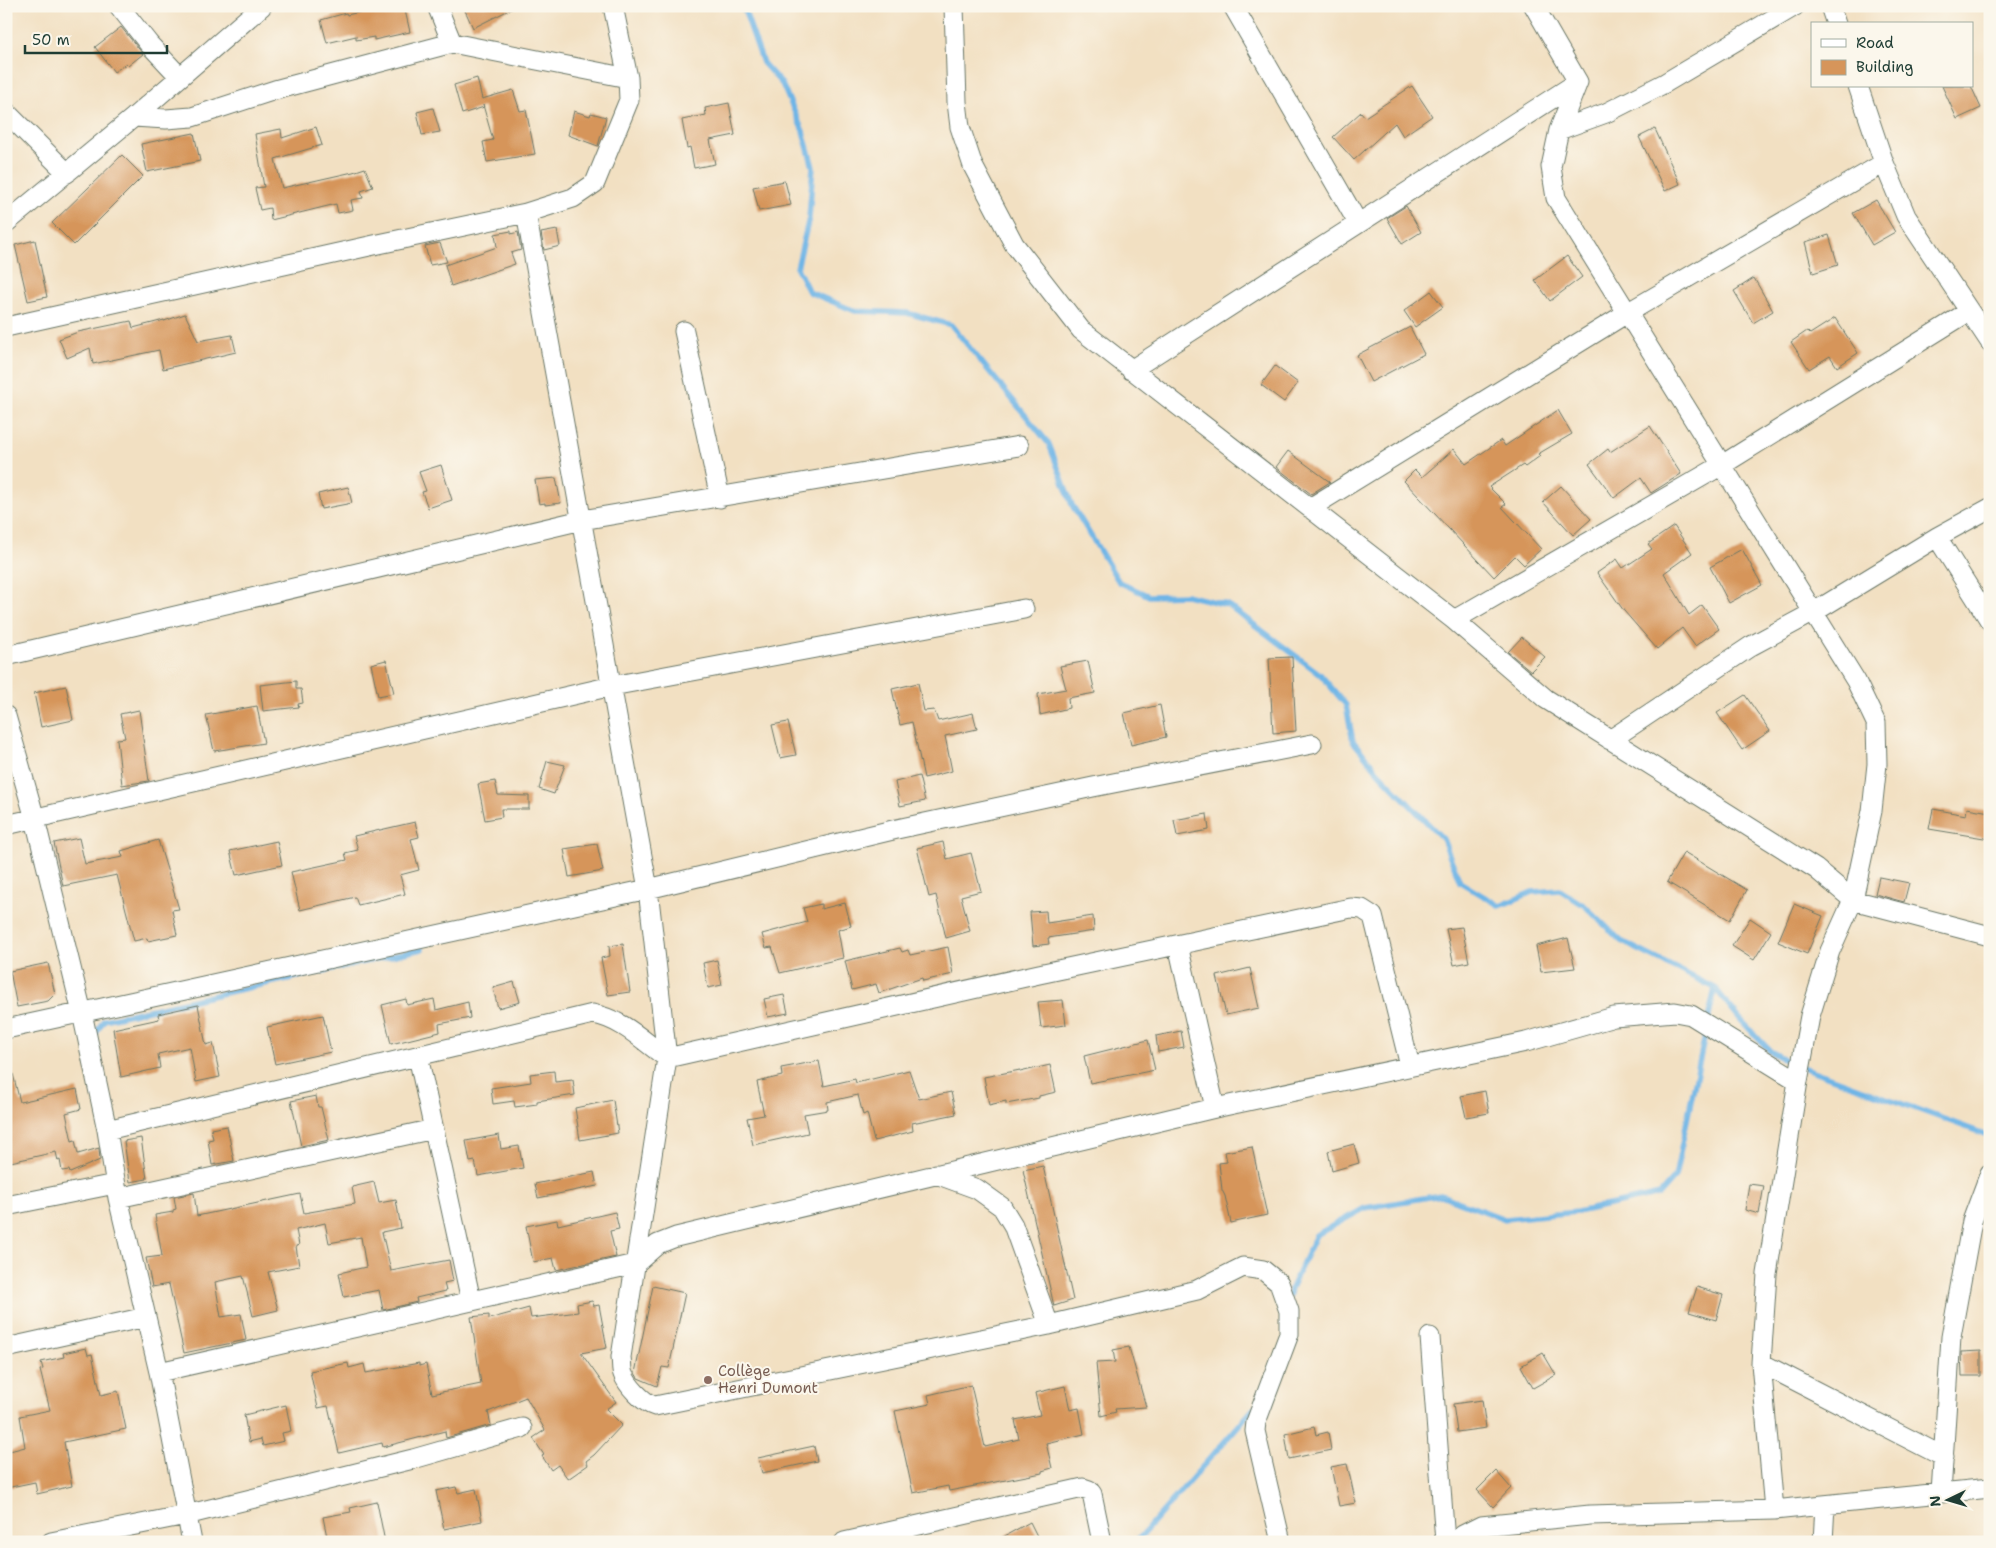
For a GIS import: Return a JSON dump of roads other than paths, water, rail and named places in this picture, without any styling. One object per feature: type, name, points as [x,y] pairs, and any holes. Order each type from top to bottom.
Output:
[{"type":"street","points":[[119,6],[149,44],[180,77]]},
{"type":"street","points":[[6,223],[134,117],[262,6]]},
{"type":"street","points":[[437,6],[452,43]]},
{"type":"street","points":[[6,328],[374,245],[526,213],[573,198],[595,184],[629,100],[628,78],[613,6]]},
{"type":"street","points":[[954,6],[957,102],[960,127],[973,166],[1014,244],[1081,330],[1454,620],[1546,699],[1816,869],[1853,900],[1990,936]]},
{"type":"street","points":[[1233,6],[1358,223]]},
{"type":"street","points":[[1534,6],[1578,82]]},
{"type":"street","points":[[1559,130],[1606,113],[1666,83],[1795,6]]},
{"type":"street","points":[[1830,6],[1835,22]]},
{"type":"street","points":[[134,117],[166,118],[192,116],[275,90],[452,43],[628,78]]},
{"type":"street","points":[[1131,370],[1578,82]]},
{"type":"street","points":[[1578,82],[1559,130],[1551,167],[1556,198],[1814,612],[1856,681],[1876,723],[1877,764],[1872,811],[1853,900],[1830,951],[1813,1007],[1798,1081],[1768,1274],[1761,1363],[1774,1510]]},
{"type":"street","points":[[1859,88],[1884,163],[1906,216],[1968,312],[1990,342]]},
{"type":"street","points":[[6,112],[67,173]]},
{"type":"street","points":[[1310,508],[1628,313],[1884,163]]},
{"type":"street","points":[[526,213],[648,889],[667,1058],[621,1358],[622,1372],[628,1383],[648,1403],[655,1406],[1049,1325],[1197,1290],[1243,1267],[1263,1270],[1279,1282],[1289,1312],[1289,1334],[1256,1422],[1255,1431],[1281,1542]]},
{"type":"street","points":[[1454,620],[1722,465],[1968,312]]},
{"type":"street","points":[[684,331],[720,498]]},
{"type":"street","points":[[6,656],[582,520],[1019,446]]},
{"type":"street","points":[[1610,740],[1751,646],[1814,612],[1990,508]]},
{"type":"street","points":[[1937,538],[1990,620]]},
{"type":"street","points":[[6,825],[612,686],[1024,609]]},
{"type":"street","points":[[6,716],[35,819],[82,1013],[107,1130],[117,1191],[159,1372],[192,1542]]},
{"type":"street","points":[[6,1029],[648,889],[897,829],[1093,787],[1312,744]]},
{"type":"street","points":[[107,1130],[593,1014],[605,1016],[618,1022],[667,1058],[1351,908],[1362,909],[1373,916],[1410,1066]]},
{"type":"street","points":[[1178,945],[1215,1108]]},
{"type":"street","points":[[159,1372],[635,1264],[658,1244],[676,1237],[1215,1108],[1526,1042],[1614,1017],[1675,1012],[1691,1016],[1798,1081]]},
{"type":"street","points":[[418,1056],[472,1301]]},
{"type":"street","points":[[6,1206],[117,1191],[434,1129]]},
{"type":"street","points":[[936,1174],[977,1189],[1002,1207],[1013,1224],[1049,1325]]},
{"type":"street","points":[[1942,1493],[1952,1337],[1972,1221],[1990,1174]]},
{"type":"street","points":[[6,1348],[146,1317]]},
{"type":"street","points":[[1430,1336],[1445,1542]]},
{"type":"street","points":[[1761,1363],[1944,1457]]},
{"type":"street","points":[[51,1542],[186,1515],[413,1459],[522,1428]]},
{"type":"street","points":[[844,1542],[1083,1488],[1092,1494],[1102,1542]]},
{"type":"street","points":[[1454,1542],[1481,1526],[1570,1517],[1774,1510],[1990,1488]]},
{"type":"street","points":[[1823,1542],[1825,1505]]},
{"type":"waterway","points":[[743,6],[763,63],[782,84],[803,131],[813,167],[809,218],[797,268],[809,292],[855,311],[907,313],[951,325],[1049,444],[1072,505],[1119,582],[1149,596],[1186,595],[1228,605],[1320,674],[1346,705],[1353,741],[1378,772],[1443,839],[1460,882],[1500,906],[1532,892],[1560,890],[1585,906],[1621,941],[1715,988],[1740,1019],[1770,1051],[1791,1063],[1990,1136]]},
{"type":"waterway","points":[[93,1038],[104,1020],[422,949]]},
{"type":"waterway","points":[[1290,1295],[1291,1288],[1316,1235],[1365,1208],[1441,1195],[1505,1219],[1577,1212],[1660,1194],[1675,1177],[1715,988]]},
{"type":"waterway","points":[[1136,1542],[1254,1408]]},
{"type":"place","name":"Collège Henri Dumont","points":[[708,1380]]}]
